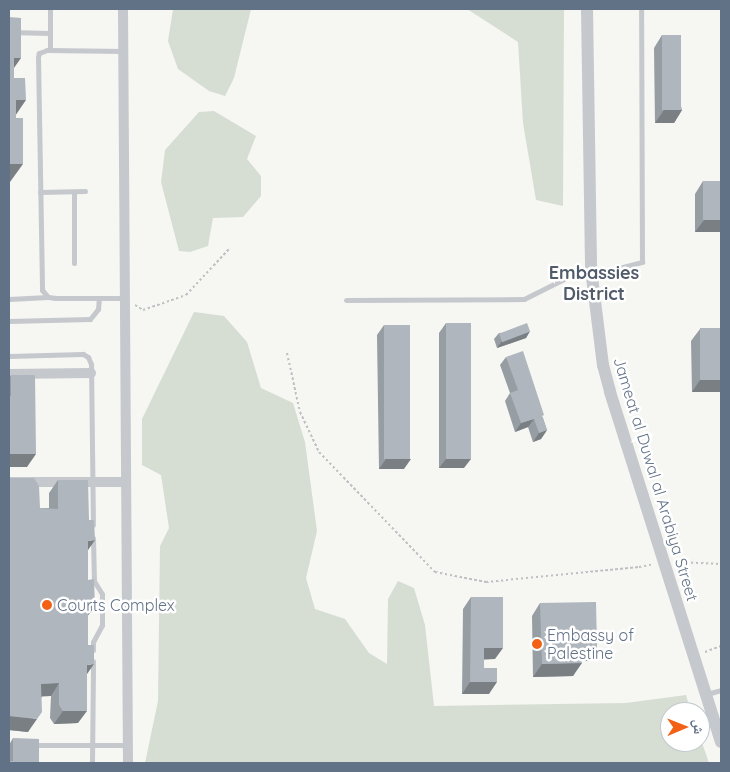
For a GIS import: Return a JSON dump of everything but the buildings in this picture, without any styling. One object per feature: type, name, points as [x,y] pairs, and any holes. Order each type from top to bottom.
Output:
[{"type":"street","points":[[123,9],[128,763]]},
{"type":"street","name":"Jameat al Duwal al Arabiya Street","points":[[587,9],[592,275],[598,331],[610,392],[721,742]]},
{"type":"street","points":[[9,374],[91,373]]},
{"type":"street","points":[[9,482],[126,482]]},
{"type":"lane","points":[[50,9],[50,50]]},
{"type":"lane","points":[[346,300],[524,300],[568,277],[592,275],[642,262],[641,9]]},
{"type":"lane","points":[[9,32],[50,33]]},
{"type":"lane","points":[[48,297],[42,290],[38,57],[42,51],[50,50],[124,51]]},
{"type":"lane","points":[[40,192],[85,191]]},
{"type":"lane","points":[[74,192],[74,263]]},
{"type":"lane","points":[[9,299],[48,297],[125,298]]},
{"type":"lane","points":[[9,321],[90,319],[98,309],[98,298]]},
{"type":"lane","points":[[9,356],[82,354],[88,357],[91,373],[91,482],[94,581],[102,594],[102,625],[93,642],[92,763]]},
{"type":"lane","points":[[706,694],[721,690]]},
{"type":"lane","points":[[27,745],[127,745]]},
{"type":"path","points":[[125,298],[143,310],[186,295],[230,248]]},
{"type":"path","points":[[288,353],[300,412],[319,452],[436,572],[486,582],[639,567],[664,562],[721,564]]},
{"type":"path","points":[[694,656],[721,646]]},
{"type":"shaded area","points":[[173,9],[251,9],[234,78],[225,96],[209,91],[178,69],[168,41]]},
{"type":"shaded area","points":[[467,9],[564,9],[563,206],[536,200],[523,123],[518,42]]},
{"type":"shaded area","points":[[214,111],[256,136],[247,159],[261,176],[261,196],[243,217],[213,218],[208,246],[190,252],[179,251],[161,182],[165,150],[199,112]]},
{"type":"shaded area","points":[[194,312],[224,316],[247,342],[261,388],[293,403],[305,442],[317,531],[306,578],[315,609],[345,619],[369,653],[387,664],[388,599],[398,581],[414,588],[425,625],[434,706],[626,703],[686,695],[688,702],[660,702],[660,752],[705,752],[709,763],[145,763],[158,701],[160,546],[169,528],[161,475],[142,465],[142,419]]},
{"type":"place","name":"Courts Complex","points":[[47,605]]},
{"type":"place","name":"Embassy of Palestine","points":[[537,644]]},
{"type":"district","name":"Embassies District","points":[[594,284]]}]
